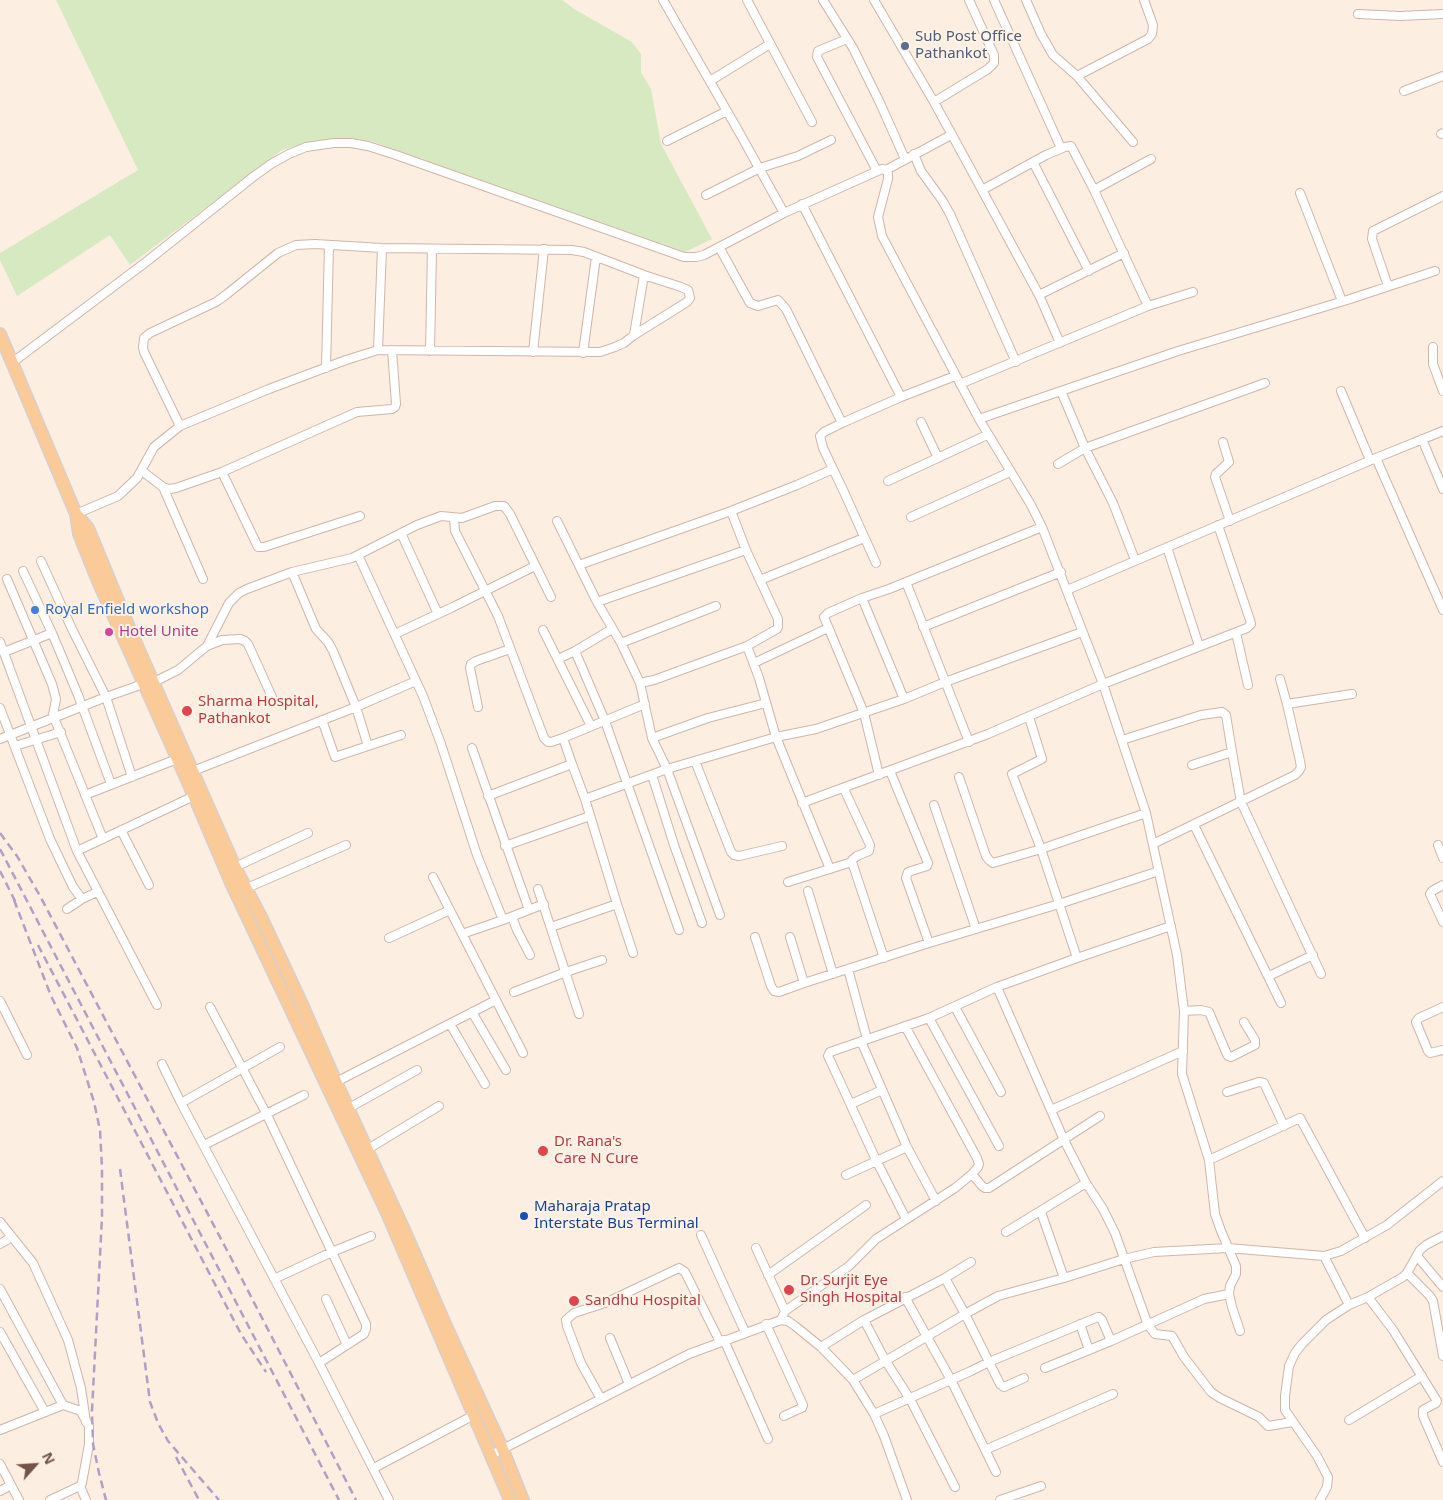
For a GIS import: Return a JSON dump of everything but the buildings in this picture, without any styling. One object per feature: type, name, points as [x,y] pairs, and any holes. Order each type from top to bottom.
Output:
[{"type":"main road","points":[[0,334],[76,514],[88,528],[177,759],[232,885],[387,1213],[510,1500]]},
{"type":"main road","points":[[149,683],[192,771],[235,867],[301,1002],[503,1450],[523,1500]]},
{"type":"street","points":[[663,0],[784,213]]},
{"type":"street","points":[[747,0],[812,122]]},
{"type":"street","points":[[823,0],[847,40],[880,103],[905,159]]},
{"type":"street","points":[[874,0],[934,102],[1039,295],[1060,343]]},
{"type":"street","points":[[934,102],[988,69],[994,63],[994,55],[969,0]]},
{"type":"street","points":[[994,0],[1061,148]]},
{"type":"street","points":[[1026,0],[1052,55],[1077,76],[1133,142]]},
{"type":"street","points":[[1077,76],[1148,39],[1152,34],[1153,25],[1144,0]]},
{"type":"street","points":[[1358,14],[1400,16],[1443,14]]},
{"type":"street","points":[[847,40],[818,52],[817,57],[877,172]]},
{"type":"street","points":[[710,81],[770,44]]},
{"type":"street","points":[[1404,91],[1443,76]]},
{"type":"street","points":[[668,141],[727,111]]},
{"type":"street","points":[[13,362],[153,256],[253,177],[271,164],[306,147],[334,143],[368,146],[684,258],[696,257],[719,247],[802,204],[882,169],[886,170],[951,135]]},
{"type":"street","points":[[706,194],[760,168],[798,156],[831,140]]},
{"type":"street","points":[[982,190],[1061,148],[1068,145],[1071,146],[1094,190],[1148,306]]},
{"type":"street","points":[[914,154],[921,171],[950,214],[1016,362]]},
{"type":"street","points":[[1094,190],[1152,159]]},
{"type":"street","points":[[1033,162],[1089,271]]},
{"type":"street","points":[[886,170],[888,179],[878,217],[882,236],[955,376],[1042,526],[1103,684],[1146,813],[1177,955],[1184,1011],[1182,1074],[1209,1160],[1215,1214],[1237,1270],[1230,1286],[1230,1294],[1240,1331]]},
{"type":"street","points":[[1300,193],[1342,301]]},
{"type":"street","points":[[1388,286],[1372,239],[1372,232],[1443,196]]},
{"type":"street","points":[[802,204],[901,397]]},
{"type":"street","points":[[76,514],[118,496],[131,486],[142,471],[154,447],[180,426],[269,389],[326,368],[378,350],[583,353],[608,350],[624,343],[634,334],[687,302],[690,298],[689,293],[686,289],[584,252],[544,249],[432,249],[296,245],[278,253],[216,302],[144,338],[144,352],[180,426]]},
{"type":"street","points":[[326,368],[329,245]]},
{"type":"street","points":[[719,247],[750,303],[758,306],[778,300],[786,309],[842,423]]},
{"type":"street","points":[[378,350],[382,248]]},
{"type":"street","points":[[430,351],[432,249]]},
{"type":"street","points":[[533,352],[544,249]]},
{"type":"street","points":[[1039,295],[1124,253]]},
{"type":"street","points":[[583,353],[596,257]]},
{"type":"street","points":[[979,419],[1178,351],[1435,271]]},
{"type":"street","points":[[634,334],[644,275]]},
{"type":"street","points":[[960,384],[1148,306],[1193,292]]},
{"type":"street","points":[[1433,347],[1433,364],[1443,391]]},
{"type":"street","points":[[142,471],[163,487],[169,489],[176,488],[222,472],[357,412],[387,410],[395,407],[392,350]]},
{"type":"street","points":[[876,563],[823,448],[820,436],[842,423],[955,376]]},
{"type":"street","points":[[1058,464],[1085,448],[1265,383]]},
{"type":"street","points":[[1061,391],[1085,448],[1113,503],[1135,560]]},
{"type":"street","points":[[1342,391],[1443,610]]},
{"type":"street","points":[[921,422],[938,458]]},
{"type":"street","points":[[1067,590],[1443,431]]},
{"type":"street","points":[[888,480],[988,434]]},
{"type":"street","points":[[1422,439],[1443,489]]},
{"type":"street","points":[[1223,442],[1229,462],[1216,474],[1216,480],[1230,521]]},
{"type":"street","points":[[579,566],[731,511],[797,485],[833,468]]},
{"type":"street","points":[[222,472],[258,547],[264,547],[360,516]]},
{"type":"street","points":[[911,517],[1010,472]]},
{"type":"street","points":[[163,487],[203,579]]},
{"type":"street","points":[[207,646],[226,608],[234,598],[247,588],[292,572],[352,558],[441,516],[462,518],[495,506],[504,506],[510,514],[551,597]]},
{"type":"street","points":[[640,683],[654,680],[747,646],[777,629],[778,620],[746,550],[731,511]]},
{"type":"street","points":[[454,518],[455,531],[498,616],[546,740],[551,742],[563,738],[645,704]]},
{"type":"street","points":[[557,521],[640,683],[652,738],[667,769],[720,915]]},
{"type":"street","points":[[802,803],[969,742],[1103,684],[1247,628],[1251,624],[1218,525]]},
{"type":"street","points":[[879,775],[864,713],[824,617],[826,614],[862,598],[1042,526]]},
{"type":"street","points":[[402,533],[438,614]]},
{"type":"street","points":[[760,580],[864,538]]},
{"type":"street","points":[[1167,547],[1199,646]]},
{"type":"street","points":[[597,602],[746,550]]},
{"type":"street","points":[[358,555],[416,681],[441,744],[477,855],[503,920]]},
{"type":"street","points":[[41,561],[106,697],[132,777]]},
{"type":"street","points":[[395,634],[535,566]]},
{"type":"street","points":[[23,571],[83,706],[111,784]]},
{"type":"street","points":[[292,572],[316,629],[331,646],[356,707],[368,746]]},
{"type":"street","points":[[923,626],[1061,572]]},
{"type":"street","points":[[7,579],[55,694],[54,717],[103,839]]},
{"type":"street","points":[[906,582],[969,742]]},
{"type":"street","points":[[862,598],[904,699]]},
{"type":"street","points":[[621,643],[716,606]]},
{"type":"street","points":[[754,663],[828,628]]},
{"type":"street","points":[[558,659],[612,629]]},
{"type":"street","points":[[543,630],[591,726]]},
{"type":"street","points":[[585,799],[667,769],[776,737],[816,729],[864,713],[1082,632]]},
{"type":"street","points":[[4,652],[52,633]]},
{"type":"street","points":[[1236,633],[1248,685]]},
{"type":"street","points":[[0,739],[106,697],[149,683],[178,670],[207,646],[222,640],[240,639],[248,644],[272,697]]},
{"type":"street","points":[[0,642],[77,851],[157,1005]]},
{"type":"street","points":[[747,646],[754,663],[776,737],[830,869]]},
{"type":"street","points":[[478,707],[470,668],[471,664],[510,649]]},
{"type":"street","points":[[575,651],[605,721],[679,930]]},
{"type":"street","points":[[1153,844],[1241,802],[1300,771],[1300,761],[1280,679]]},
{"type":"street","points":[[192,771],[356,707],[416,681]]},
{"type":"street","points":[[1287,704],[1352,694]]},
{"type":"street","points":[[652,738],[708,718],[766,702]]},
{"type":"street","points":[[0,708],[16,746],[50,840],[73,887],[82,899]]},
{"type":"street","points":[[1122,740],[1201,715],[1222,712],[1226,715],[1241,802],[1322,974]]},
{"type":"street","points":[[1029,717],[1042,759],[1012,774],[1041,849],[1077,958]]},
{"type":"street","points":[[322,720],[335,757],[401,735]]},
{"type":"street","points":[[16,746],[61,732]]},
{"type":"street","points":[[563,738],[585,799],[633,953]]},
{"type":"street","points":[[472,748],[529,910]]},
{"type":"street","points":[[1192,764],[1232,752]]},
{"type":"street","points":[[84,795],[177,759]]},
{"type":"street","points":[[695,761],[731,852],[734,855],[740,856],[782,846]]},
{"type":"street","points":[[488,796],[572,764]]},
{"type":"street","points":[[890,771],[928,862],[927,866],[908,872],[906,878],[929,943]]},
{"type":"street","points":[[652,775],[674,845],[702,923]]},
{"type":"street","points":[[959,777],[986,856],[990,861],[998,862],[1041,849],[1146,813]]},
{"type":"street","points":[[788,882],[852,862],[852,860],[869,851],[870,845],[844,788]]},
{"type":"street","points":[[77,851],[194,796]]},
{"type":"street","points":[[934,805],[976,929]]},
{"type":"street","points":[[505,846],[590,816]]},
{"type":"street","points":[[1194,825],[1281,1003]]},
{"type":"street","points":[[121,830],[149,885]]},
{"type":"street","points":[[235,867],[308,833]]},
{"type":"street","points":[[246,888],[346,844]]},
{"type":"street","points":[[1438,845],[1443,858]]},
{"type":"street","points":[[852,862],[884,958]]},
{"type":"street","points":[[755,936],[774,991],[779,992],[1159,871]]},
{"type":"street","points":[[433,877],[523,1053]]},
{"type":"street","points":[[1443,885],[1430,894],[1443,922]]},
{"type":"street","points":[[538,889],[579,1014]]},
{"type":"street","points":[[808,891],[833,974]]},
{"type":"street","points":[[67,909],[97,892]]},
{"type":"street","points":[[462,934],[544,904]]},
{"type":"street","points":[[551,928],[617,904]]},
{"type":"street","points":[[389,938],[450,910]]},
{"type":"street","points":[[512,917],[530,955]]},
{"type":"street","points":[[906,1219],[876,1160],[828,1054],[834,1050],[928,1018],[997,987],[1171,926]]},
{"type":"street","points":[[790,937],[804,983]]},
{"type":"street","points":[[1269,976],[1313,955]]},
{"type":"street","points":[[514,992],[602,960]]},
{"type":"street","points":[[848,969],[864,1040],[882,1090],[907,1146],[936,1201]]},
{"type":"street","points":[[997,987],[1064,1140],[1086,1184],[1115,1233],[1148,1325],[1155,1334],[1172,1336],[1184,1357],[1211,1392],[1259,1417],[1268,1426],[1293,1422]]},
{"type":"street","points":[[336,1082],[496,1000]]},
{"type":"street","points":[[0,1001],[27,1055]]},
{"type":"street","points":[[210,1007],[267,1115],[366,1324],[364,1334],[319,1362]]},
{"type":"street","points":[[955,1007],[1001,1092]]},
{"type":"street","points":[[1443,1007],[1419,1018],[1416,1022],[1428,1051],[1430,1053],[1443,1050]]},
{"type":"street","points":[[1184,1011],[1201,1010],[1209,1012],[1226,1052],[1231,1057],[1255,1045],[1255,1040],[1244,1022]]},
{"type":"street","points":[[472,1012],[506,1070]]},
{"type":"street","points":[[928,1018],[999,1146]]},
{"type":"street","points":[[450,1024],[485,1084]]},
{"type":"street","points":[[782,1320],[785,1311],[849,1266],[876,1240],[955,1188],[978,1167],[978,1161],[905,1026]]},
{"type":"street","points":[[181,1103],[280,1047]]},
{"type":"street","points":[[1051,1110],[1183,1051]]},
{"type":"street","points":[[162,1064],[319,1362],[389,1500]]},
{"type":"street","points":[[348,1108],[416,1070]]},
{"type":"street","points":[[1227,1092],[1259,1082],[1264,1083],[1284,1126]]},
{"type":"street","points":[[851,1104],[882,1090]]},
{"type":"street","points":[[204,1146],[304,1095]]},
{"type":"street","points":[[368,1149],[438,1106]]},
{"type":"street","points":[[972,1174],[982,1186],[989,1188],[1100,1116]]},
{"type":"street","points":[[1209,1160],[1300,1118],[1365,1238]]},
{"type":"street","points":[[846,1175],[907,1146]]},
{"type":"street","points":[[853,1380],[926,1336],[1004,1294],[1124,1259],[1154,1252],[1228,1248],[1324,1256],[1341,1251],[1387,1225],[1443,1180]]},
{"type":"street","points":[[1006,1232],[1086,1184]]},
{"type":"street","points":[[768,1275],[866,1205]]},
{"type":"street","points":[[1041,1212],[1064,1278]]},
{"type":"street","points":[[0,1222],[30,1258],[68,1340],[81,1388],[86,1422]]},
{"type":"street","points":[[701,1235],[746,1332]]},
{"type":"street","points":[[274,1279],[370,1236]]},
{"type":"street","points":[[1320,1500],[1327,1487],[1328,1477],[1285,1410],[1289,1366],[1295,1353],[1311,1333],[1326,1320],[1349,1305],[1397,1282],[1407,1273],[1420,1250],[1443,1236]]},
{"type":"street","points":[[0,1244],[12,1237]]},
{"type":"street","points":[[756,1248],[785,1311]]},
{"type":"street","points":[[1324,1256],[1349,1305]]},
{"type":"street","points":[[1417,1256],[1443,1287]]},
{"type":"street","points":[[821,1346],[905,1297],[945,1278],[971,1262]]},
{"type":"street","points":[[601,1399],[581,1363],[566,1320],[574,1313],[605,1303],[679,1268],[685,1272],[722,1341],[768,1439]]},
{"type":"street","points":[[1407,1273],[1433,1301],[1443,1356]]},
{"type":"street","points":[[945,1278],[1002,1386],[1004,1387],[1024,1378]]},
{"type":"street","points":[[0,1289],[63,1405]]},
{"type":"street","points":[[1045,1368],[1148,1325],[1204,1299],[1230,1294]]},
{"type":"street","points":[[905,1297],[951,1380],[996,1472]]},
{"type":"street","points":[[1368,1297],[1393,1330],[1437,1403],[1422,1412],[1443,1462]]},
{"type":"street","points":[[326,1300],[347,1346]]},
{"type":"street","points":[[874,1414],[989,1362],[1099,1317],[1111,1341]]},
{"type":"street","points":[[491,1455],[689,1354],[766,1324],[782,1320],[788,1321],[821,1346],[853,1380],[874,1414],[892,1456],[907,1500]]},
{"type":"street","points":[[864,1320],[885,1360],[910,1399],[955,1487]]},
{"type":"street","points":[[766,1324],[803,1405],[802,1408],[784,1416]]},
{"type":"street","points":[[1080,1324],[1088,1350]]},
{"type":"street","points":[[0,1332],[45,1412]]},
{"type":"street","points":[[610,1338],[629,1384]]},
{"type":"street","points":[[1349,1420],[1422,1376]]},
{"type":"street","points":[[985,1450],[1113,1394]]},
{"type":"street","points":[[0,1430],[63,1405],[80,1411],[90,1428],[82,1483],[80,1486],[50,1500]]},
{"type":"street","points":[[374,1468],[474,1415]]},
{"type":"street","points":[[0,1464],[19,1500]]},
{"type":"street","points":[[0,1491],[11,1485]]},
{"type":"street","points":[[80,1486],[86,1500]]},
{"type":"street","points":[[1000,1500],[1040,1486]]},
{"type":"green space","points":[[56,0],[562,0],[574,9],[632,42],[641,54],[641,72],[651,89],[661,144],[712,239],[685,252],[371,141],[319,140],[282,150],[130,265],[110,235],[17,296],[0,260],[0,253],[138,170]]},
{"type":"railway","points":[[0,833],[17,856],[40,896],[356,1500]]},
{"type":"railway","points":[[0,849],[339,1500]]},
{"type":"railway","points":[[0,871],[17,905]]},
{"type":"railway","points":[[14,900],[51,996],[77,1048],[94,1102],[100,1130],[102,1217],[92,1411],[93,1444],[106,1500]]},
{"type":"railway","points":[[38,945],[241,1334],[266,1372]]},
{"type":"railway","points":[[120,1169],[150,1402],[158,1423],[168,1441],[219,1500]]},
{"type":"railway","points":[[176,1457],[199,1500]]},
{"type":"place","name":"Sub Post Office Pathankot","points":[[905,46]]},
{"type":"place","name":"Royal Enfield workshop","points":[[35,610]]},
{"type":"place","name":"Hotel Unite","points":[[109,632]]},
{"type":"place","name":"Sharma Hospital, Pathankot","points":[[187,711]]},
{"type":"place","name":"Dr. Rana's Care N Cure","points":[[543,1151]]},
{"type":"place","name":"Maharaja Pratap Interstate Bus Terminal","points":[[524,1216]]},
{"type":"place","name":"Dr. Surjit Eye Singh Hospital","points":[[789,1290]]},
{"type":"place","name":"Sandhu Hospital","points":[[574,1301]]}]
